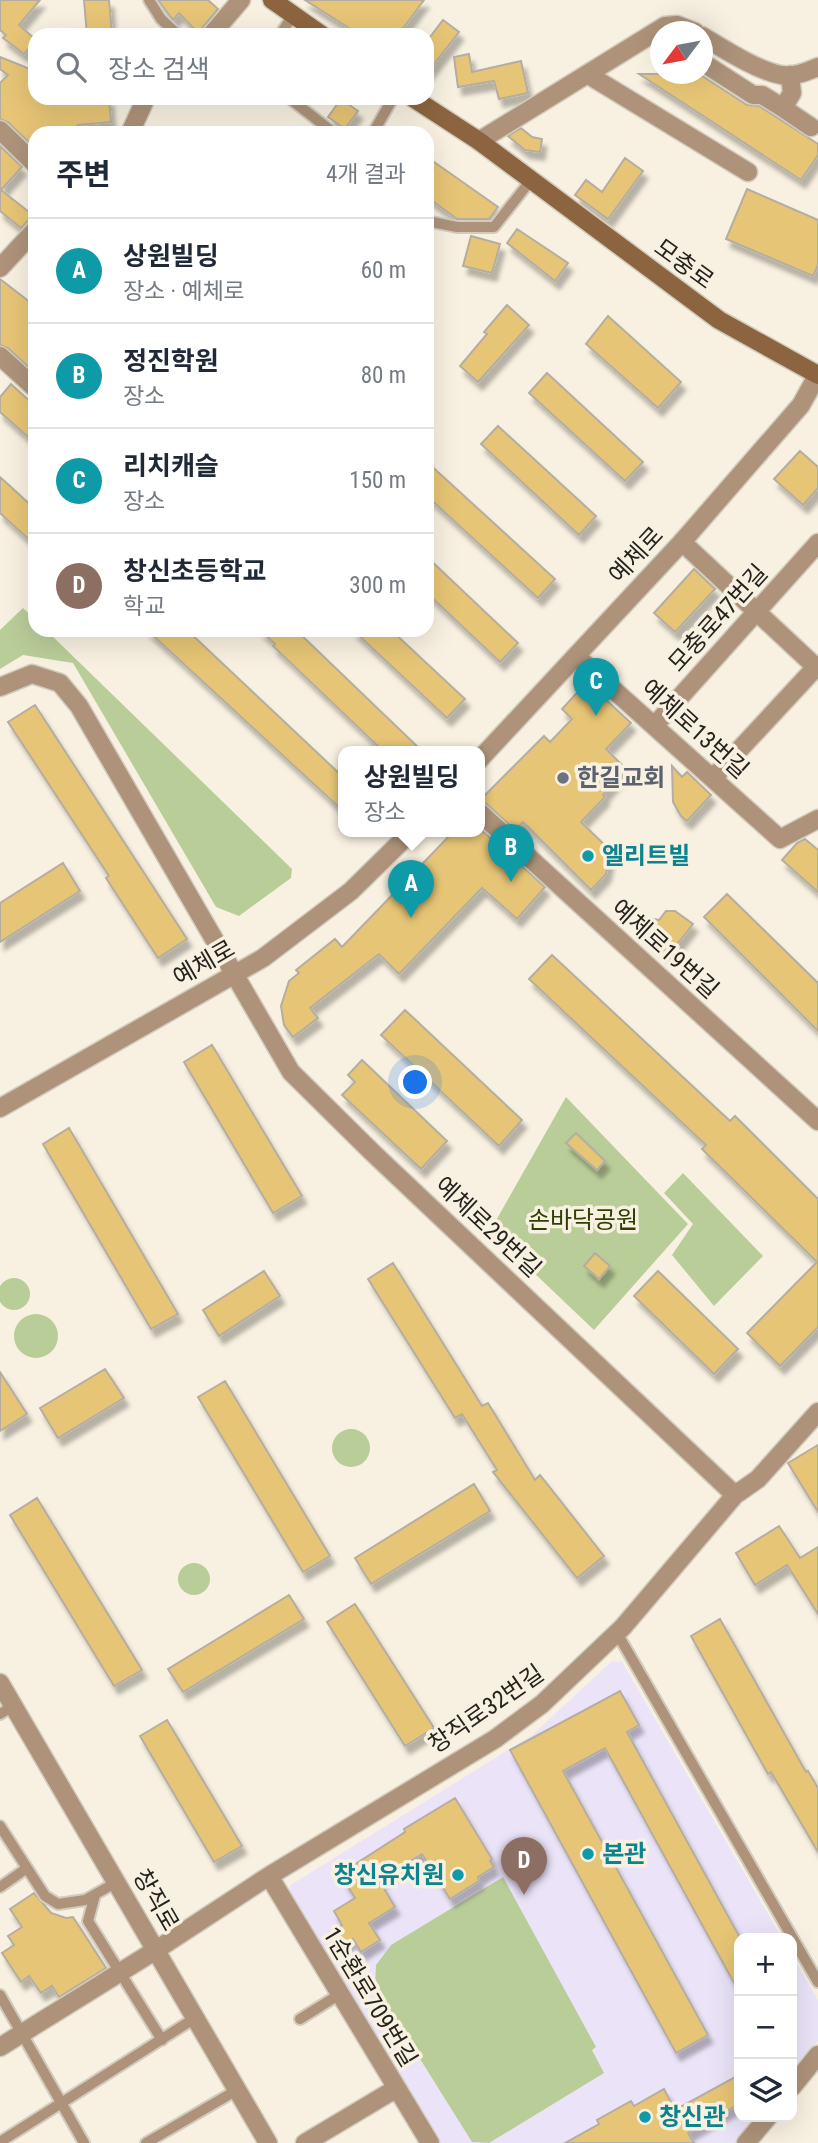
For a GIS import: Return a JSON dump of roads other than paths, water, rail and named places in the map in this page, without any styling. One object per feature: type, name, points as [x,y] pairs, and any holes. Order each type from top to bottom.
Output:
[{"type":"main road","points":[[273,0],[312,28]]},
{"type":"main road","name":"모충로","points":[[424,105],[479,141],[719,320],[818,374]]},
{"type":"street","points":[[217,28],[241,0]]},
{"type":"street","points":[[479,141],[650,35]]},
{"type":"street","points":[[713,42],[763,69],[782,75],[799,75],[818,67]]},
{"type":"street","points":[[713,69],[753,95],[762,95],[811,127]]},
{"type":"street","points":[[587,74],[748,172]]},
{"type":"street","points":[[783,108],[792,93],[790,75]]},
{"type":"street","points":[[133,126],[142,105]]},
{"type":"street","points":[[0,130],[28,157]]},
{"type":"street","points":[[0,268],[28,238]]},
{"type":"street","points":[[0,356],[28,382]]},
{"type":"street","name":"예체로","points":[[485,754],[682,542],[801,405],[818,374]]},
{"type":"street","points":[[682,542],[817,667],[713,778]]},
{"type":"street","name":"모충로47번길","points":[[655,725],[818,543]]},
{"type":"street","name":"예체로13번길","points":[[576,656],[779,839],[818,819]]},
{"type":"street","name":"예체로29번길","points":[[0,687],[32,674],[61,683],[79,706],[291,1072],[735,1495]]},
{"type":"street","name":"예체로19번길","points":[[485,818],[818,1121]]},
{"type":"street","name":"예체로","points":[[0,1108],[263,958],[351,891],[406,837]]},
{"type":"street","name":"창직로32번길","points":[[0,2047],[121,1973],[269,1876],[495,1739],[542,1704],[617,1633],[735,1495],[758,1479],[818,1412]]},
{"type":"street","name":"창직로","points":[[0,1683],[6,1710],[117,1882],[268,2143]]},
{"type":"street","name":"1순환로709번길","points":[[269,1876],[430,2143]]},
{"type":"street","points":[[797,2081],[818,2055]]},
{"type":"street","points":[[305,2143],[397,2088]]},
{"type":"street","points":[[746,2143],[764,2122]]},
{"type":"lane","points":[[149,0],[171,28]]},
{"type":"lane","points":[[285,28],[293,15]]},
{"type":"lane","points":[[298,105],[325,126]]},
{"type":"lane","points":[[377,126],[389,105]]},
{"type":"lane","points":[[434,222],[468,228],[494,227],[531,180]]},
{"type":"lane","points":[[617,1633],[818,1982]]},
{"type":"lane","points":[[0,1826],[46,1896],[58,1904],[85,1900],[117,1882]]},
{"type":"lane","points":[[0,1887],[27,1868]]},
{"type":"lane","points":[[94,1895],[88,1921],[162,2040]]},
{"type":"lane","points":[[300,2019],[340,1994]]},
{"type":"lane","points":[[0,1995],[84,2143]]},
{"type":"lane","points":[[0,2142],[195,2018]]},
{"type":"lane","points":[[146,2143],[237,2091]]},
{"type":"place","name":"리치캐슬","points":[[596,716]]},
{"type":"place","name":"한길교회","points":[[563,778]]},
{"type":"place","name":"엘리트빌","points":[[588,856]]},
{"type":"place","name":"정진학원","points":[[511,882]]},
{"type":"place","name":"상원빌딩","points":[[411,918]]},
{"type":"place","name":"본관","points":[[588,1854]]},
{"type":"place","name":"창신유치원","points":[[458,1875]]},
{"type":"place","name":"창신초등학교","points":[[524,1895]]},
{"type":"place","name":"창신관","points":[[645,2117]]},
{"type":"park label","name":"손바닥공원","points":[[583,1220]]}]
